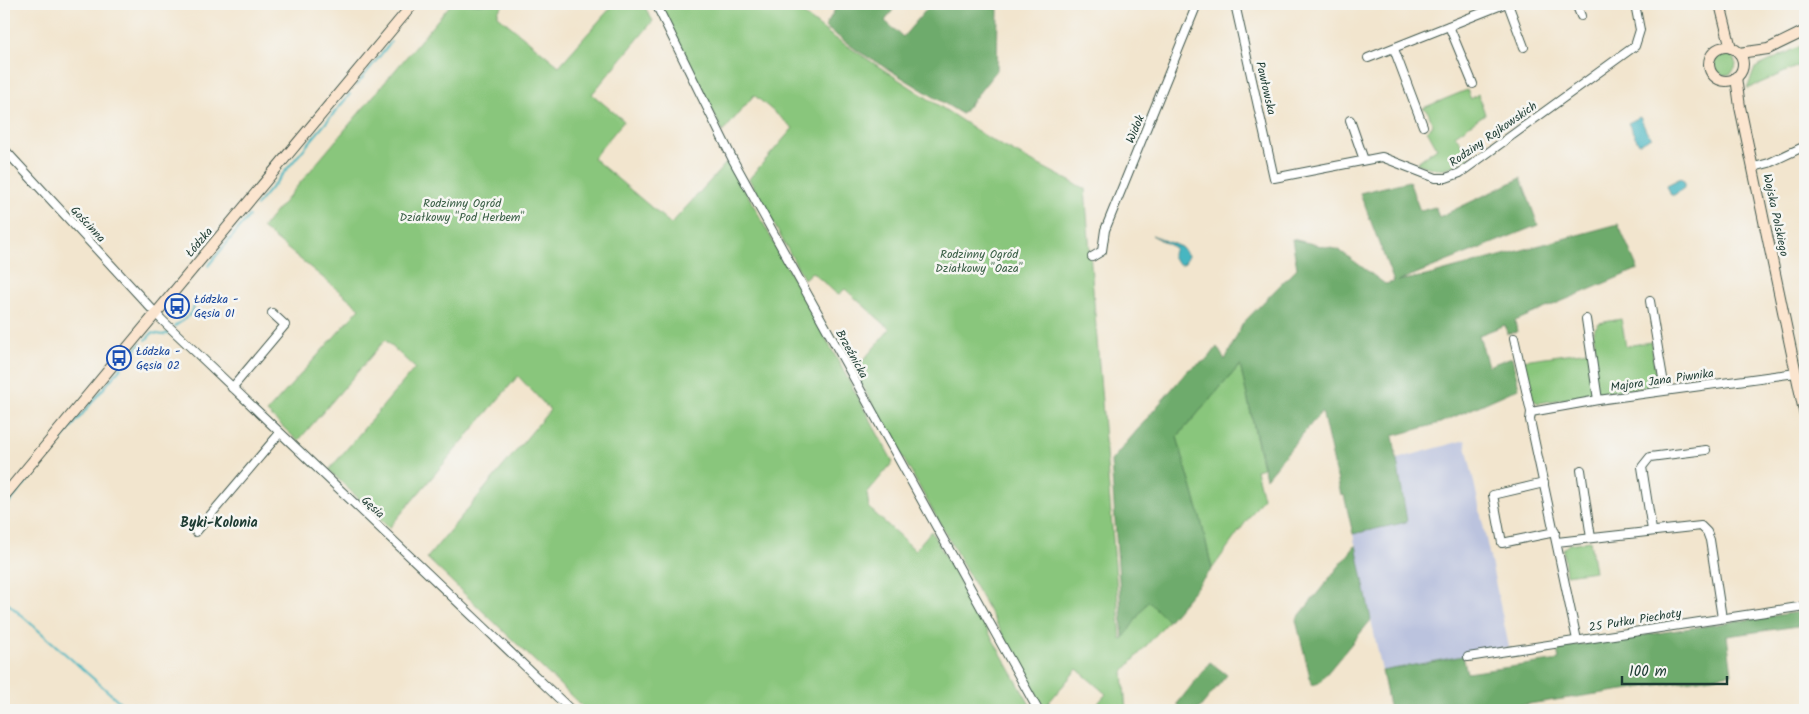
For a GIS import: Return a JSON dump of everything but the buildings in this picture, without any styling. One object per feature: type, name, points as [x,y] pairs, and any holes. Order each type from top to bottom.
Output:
[{"type":"main road","name":"Łódzka","points":[[4,496],[158,316],[413,4]]},
{"type":"main road","points":[[1720,4],[1723,20],[1742,67]]},
{"type":"main road","points":[[1723,20],[1716,50],[1710,57],[1709,66],[1716,78],[1724,81],[1736,77],[1742,67],[1768,49],[1805,31]]},
{"type":"main road","points":[[1716,50],[1768,49]]},
{"type":"main road","name":"Wojska Polskiego","points":[[1736,77],[1740,107],[1805,416]]},
{"type":"main road","name":"Wojska Polskiego","points":[[1724,81],[1740,107]]},
{"type":"street","name":"Brzeźnicka","points":[[656,4],[741,174],[1038,710]]},
{"type":"street","name":"Widok","points":[[1092,257],[1102,251],[1105,230],[1197,4]]},
{"type":"street","name":"Pawłowska","points":[[1235,4],[1274,178]]},
{"type":"street","points":[[1368,58],[1504,4]]},
{"type":"street","points":[[1508,4],[1524,47]]},
{"type":"street","points":[[1576,4],[1581,16]]},
{"type":"street","name":"Rodziny Rajkowskich","points":[[1274,178],[1382,157],[1436,178],[1446,178],[1460,173],[1635,46],[1640,30],[1635,4]]},
{"type":"street","points":[[1448,26],[1473,84]]},
{"type":"street","points":[[1394,49],[1423,126]]},
{"type":"street","points":[[1350,120],[1364,160]]},
{"type":"street","points":[[1754,167],[1769,163],[1805,146]]},
{"type":"street","name":"Gościnna","points":[[4,149],[158,316]]},
{"type":"street","points":[[1650,301],[1666,390]]},
{"type":"street","points":[[232,388],[285,325],[272,313]]},
{"type":"street","name":"Gęsia","points":[[158,316],[279,434],[571,710]]},
{"type":"street","points":[[1586,319],[1598,400]]},
{"type":"street","points":[[1514,338],[1531,412],[1530,420],[1577,640]]},
{"type":"street","name":"Majora Jana Piwnika","points":[[1531,412],[1598,400],[1796,373]]},
{"type":"street","points":[[196,532],[279,434]]},
{"type":"street","points":[[1652,530],[1642,467],[1644,462],[1650,457],[1706,450]]},
{"type":"street","points":[[1581,470],[1591,538]]},
{"type":"street","points":[[1544,483],[1493,495],[1502,543],[1555,532]]},
{"type":"street","points":[[1557,542],[1694,525],[1705,529],[1710,540],[1722,618]]},
{"type":"street","name":"25 Pułku Piechoty","points":[[1468,657],[1805,606]]},
{"type":"shaded area","points":[[1465,440],[1509,647],[1382,671],[1353,534],[1407,522],[1397,459]]},
{"type":"green space","name":"Rodzinny Ogród Działkowy \"Pod Herbem\"","points":[[451,4],[504,4],[498,11],[498,16],[559,66],[614,4],[643,4],[653,21],[592,94],[624,121],[593,158],[671,224],[729,160],[893,462],[867,493],[869,508],[915,550],[931,531],[1033,710],[586,710],[427,558],[550,410],[518,376],[389,528],[329,470],[415,368],[385,340],[298,441],[267,412],[360,308],[262,228]]},
{"type":"green space","name":"Rodzinny Ogród Działkowy \"Oaza\"","points":[[665,4],[790,4],[832,36],[993,141],[1085,189],[1121,640],[1148,601],[1168,621],[1123,672],[1126,710],[1092,710],[1106,694],[1077,669],[1044,708],[854,371],[890,329],[845,289],[838,295],[812,272],[804,279],[749,179],[793,128],[754,95],[723,132],[662,8]]},
{"type":"green space","points":[[838,4],[897,4],[885,21],[903,37],[931,4],[968,4],[998,9],[997,70],[962,114],[858,51],[825,27]]},
{"type":"green space","points":[[1805,44],[1805,63],[1747,89],[1755,68]]},
{"type":"green space","points":[[1725,53],[1733,56],[1736,64],[1733,72],[1725,75],[1717,72],[1714,64],[1717,56]]},
{"type":"green space","points":[[1467,90],[1471,99],[1478,94],[1485,114],[1455,135],[1470,156],[1457,164],[1444,168],[1431,168],[1416,163],[1437,148],[1427,130],[1433,126],[1428,112],[1423,108]]},
{"type":"green space","points":[[1521,178],[1538,225],[1398,281],[1426,276],[1618,224],[1638,269],[1515,321],[1517,332],[1507,334],[1505,325],[1479,335],[1488,366],[1512,357],[1519,388],[1440,423],[1393,436],[1407,522],[1353,534],[1344,495],[1341,495],[1322,411],[1266,478],[1240,365],[1177,437],[1201,520],[1212,569],[1168,621],[1148,601],[1123,639],[1111,461],[1188,370],[1208,359],[1217,347],[1225,360],[1243,323],[1297,268],[1292,239],[1339,250],[1385,284],[1394,282],[1360,193],[1409,181],[1420,211],[1435,207],[1439,217]]},
{"type":"green space","points":[[1621,319],[1626,346],[1651,342],[1657,385],[1538,403],[1531,398],[1523,360],[1596,350],[1593,331],[1599,323]]},
{"type":"green space","points":[[1240,365],[1263,468],[1256,470],[1263,498],[1212,569],[1201,520],[1177,437]]},
{"type":"green space","points":[[1590,541],[1595,571],[1566,575],[1563,549],[1569,544]]},
{"type":"green space","points":[[1356,545],[1371,620],[1319,683],[1312,685],[1296,620]]},
{"type":"green space","points":[[1805,611],[1805,625],[1727,636],[1732,674],[1488,710],[1390,710],[1382,671],[1463,656],[1467,673],[1559,660],[1557,648]]},
{"type":"green space","points":[[1210,662],[1227,675],[1198,710],[1183,710],[1177,704]]},
{"type":"water","points":[[1640,117],[1647,133],[1652,137],[1639,144],[1628,123]]},
{"type":"water","points":[[1681,178],[1684,181],[1684,188],[1671,195],[1667,185]]},
{"type":"water","points":[[1152,235],[1181,247],[1188,255],[1185,263],[1181,265],[1175,261],[1172,256],[1175,248]]},
{"type":"waterway","points":[[356,86],[391,42]]},
{"type":"waterway","points":[[256,206],[350,94]]},
{"type":"waterway","points":[[208,266],[249,216]]},
{"type":"waterway","points":[[175,326],[191,313],[195,300]]},
{"type":"waterway","points":[[146,340],[152,333],[163,335],[168,333]]},
{"type":"waterway","points":[[4,509],[141,343]]},
{"type":"waterway","points":[[4,600],[129,710]]},
{"type":"place","name":"Łódzka - Gęsia 01","points":[[177,306]]},
{"type":"place","name":"Łódzka - Gęsia 02","points":[[119,358]]},
{"type":"district","name":"Byki-Kolonia","points":[[219,522]]}]
